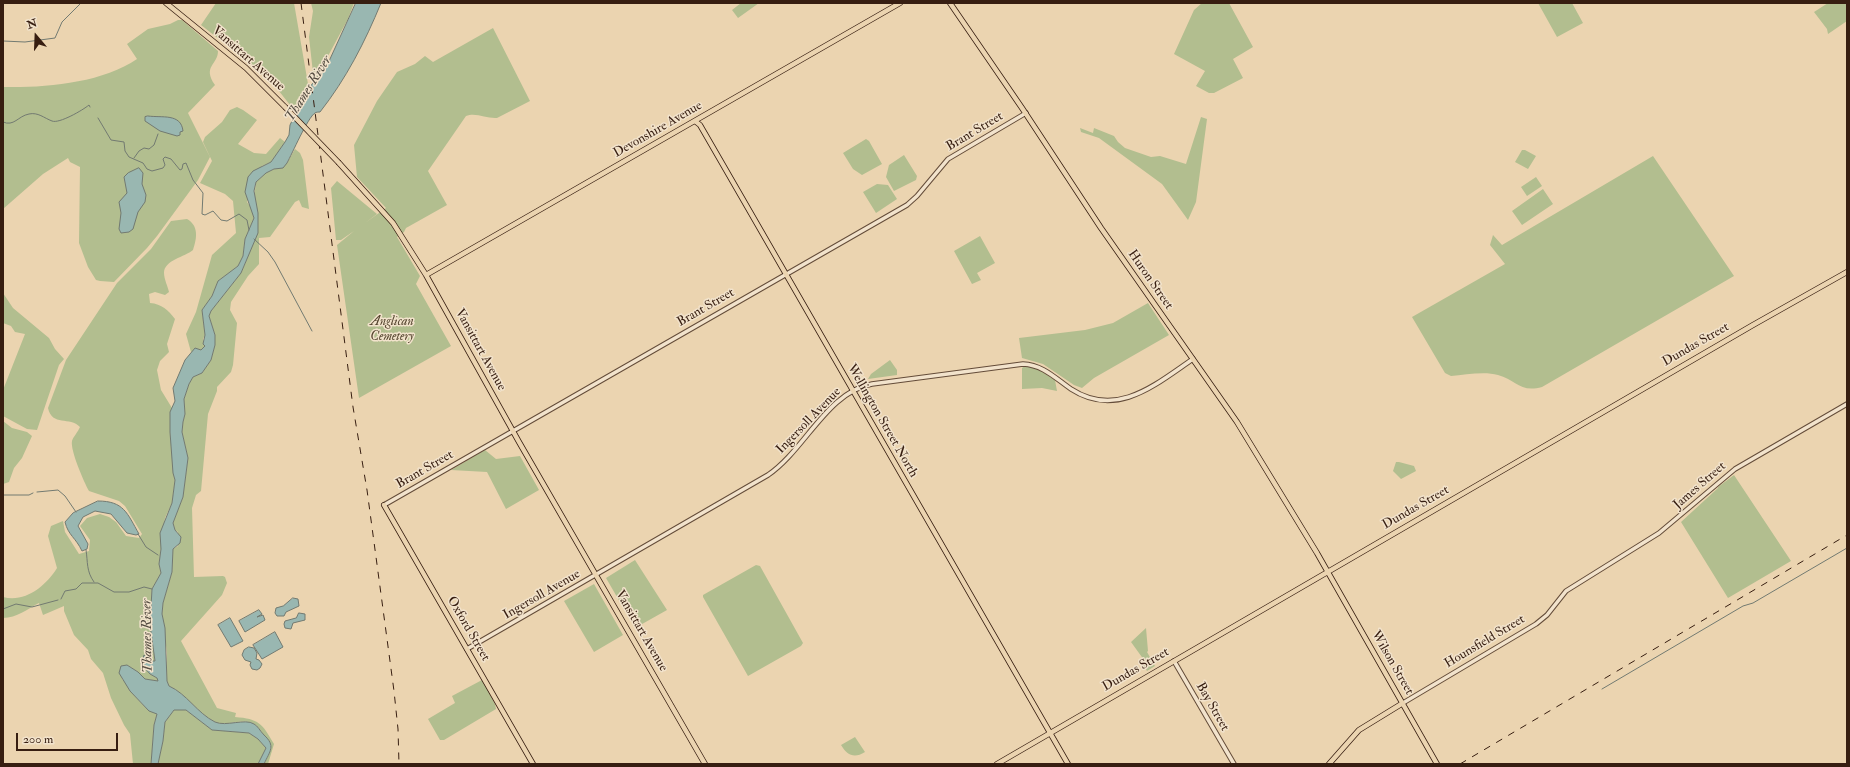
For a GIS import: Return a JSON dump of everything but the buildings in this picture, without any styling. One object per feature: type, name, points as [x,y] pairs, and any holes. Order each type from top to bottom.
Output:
[{"type":"main road","name":"Vansittart Avenue","points":[[166,3],[246,68],[339,163],[392,223],[426,275],[513,432],[705,764]]},
{"type":"main road","name":"Devonshire Avenue","points":[[426,275],[900,3]]},
{"type":"main road","name":"Huron Street","points":[[950,3],[1026,113],[1100,228],[1238,424],[1327,572]]},
{"type":"main road","name":"Wellington Street North","points":[[695,121],[700,125],[1068,764]]},
{"type":"main road","name":"Dundas Street","points":[[997,764],[1847,272]]},
{"type":"main road","name":"Oxford Street","points":[[384,505],[533,764]]},
{"type":"main road","name":"Wilson Street","points":[[1327,572],[1437,764]]},
{"type":"main road","points":[[1329,764],[1359,730],[1402,703]]},
{"type":"street","name":"Brant Street","points":[[384,505],[907,205],[917,196],[948,159],[1026,113]]},
{"type":"street","name":"Ingersoll Avenue","points":[[467,650],[773,472],[839,401],[852,391],[872,384],[1023,364],[1035,366],[1045,370],[1076,392],[1097,399],[1117,399],[1131,397],[1148,390],[1193,359]]},
{"type":"street","name":"James Street","points":[[1569,588],[1639,547],[1664,530],[1735,469],[1847,404]]},
{"type":"street","name":"Hounsfield Street","points":[[1402,703],[1536,624],[1547,615],[1561,594],[1569,588]]},
{"type":"street","name":"Bay Street","points":[[1174,661],[1234,764]]},
{"type":"green space","points":[[216,3],[294,3],[308,84],[294,110],[275,86],[243,58],[201,25]]},
{"type":"green space","points":[[311,3],[354,3],[348,19],[314,82],[309,37],[313,11]]},
{"type":"green space","points":[[741,3],[759,3],[738,18],[732,10]]},
{"type":"green space","points":[[1202,3],[1229,3],[1253,47],[1233,59],[1243,78],[1214,93],[1209,93],[1196,86],[1205,71],[1174,54],[1194,10]]},
{"type":"green space","points":[[1538,3],[1572,3],[1583,23],[1557,37]]},
{"type":"green space","points":[[1828,3],[1847,3],[1847,21],[1828,34],[1827,29],[1814,12]]},
{"type":"green space","points":[[178,20],[182,20],[218,51],[216,60],[210,70],[211,79],[215,85],[188,113],[210,157],[198,180],[147,248],[114,282],[96,280],[88,267],[79,243],[80,167],[70,162],[68,158],[43,174],[3,209],[3,87],[55,85],[90,79],[107,74],[137,59],[127,44],[148,29],[170,24]]},
{"type":"green space","name":"Anglican Cemetery","points":[[493,28],[530,101],[497,118],[489,118],[478,115],[466,116],[428,171],[447,205],[406,228],[404,232],[397,237],[420,276],[416,284],[451,346],[359,398],[337,245],[354,231],[341,240],[336,240],[331,188],[337,181],[377,214],[365,223],[386,208],[357,177],[354,145],[377,101],[397,72],[415,64],[425,56],[433,62]]},
{"type":"green space","points":[[237,107],[257,120],[238,144],[254,153],[266,154],[280,138],[285,142],[271,162],[262,166],[247,202],[253,210],[254,218],[245,239],[243,256],[238,266],[218,281],[212,296],[202,310],[205,335],[203,339],[205,346],[201,350],[191,352],[186,334],[196,312],[212,255],[236,233],[233,201],[225,194],[200,183],[212,161],[203,142],[205,137],[222,122],[230,110]]},
{"type":"green space","points":[[1201,117],[1207,119],[1196,202],[1188,220],[1162,184],[1099,138],[1081,132],[1080,128],[1093,133],[1094,128],[1114,136],[1125,148],[1151,157],[1160,156],[1186,164]]},
{"type":"green space","points":[[866,139],[869,141],[882,164],[862,175],[853,169],[843,153]]},
{"type":"green space","points":[[295,149],[300,153],[303,160],[309,209],[302,207],[299,200],[295,202],[270,237],[259,238],[259,264],[248,276],[231,302],[230,310],[237,323],[233,365],[231,372],[217,387],[217,391],[208,414],[201,491],[196,495],[192,508],[194,577],[223,576],[225,577],[227,583],[222,595],[181,641],[217,708],[236,713],[235,717],[255,721],[259,723],[266,731],[274,744],[268,764],[264,764],[270,752],[271,746],[268,739],[255,725],[245,721],[225,723],[215,722],[203,714],[175,689],[169,686],[167,681],[167,653],[162,614],[163,603],[172,572],[173,549],[178,546],[178,532],[175,530],[173,523],[183,497],[188,458],[182,432],[185,414],[184,399],[193,377],[202,373],[211,360],[215,345],[215,335],[209,316],[211,311],[241,273],[254,239],[258,213],[254,198],[256,182],[266,173],[287,163]]},
{"type":"green space","points":[[1522,150],[1536,156],[1528,169],[1515,162]]},
{"type":"green space","points":[[904,155],[917,176],[916,180],[894,191],[886,177],[889,165]]},
{"type":"green space","points":[[1653,156],[1734,276],[1542,387],[1523,387],[1504,377],[1493,374],[1481,373],[1451,376],[1445,373],[1412,317],[1505,264],[1490,245],[1493,235],[1502,245]]},
{"type":"green space","points":[[1536,177],[1542,186],[1527,196],[1521,187]]},
{"type":"green space","points":[[877,184],[888,185],[897,199],[876,213],[863,192]]},
{"type":"green space","points":[[1543,189],[1553,204],[1522,225],[1512,211]]},
{"type":"green space","points":[[187,219],[194,225],[196,233],[193,250],[167,265],[164,275],[169,292],[165,295],[155,292],[149,294],[150,303],[164,308],[175,319],[167,344],[169,352],[160,361],[157,370],[161,390],[172,408],[170,432],[175,480],[172,503],[165,518],[159,564],[161,573],[152,589],[150,625],[155,661],[149,657],[142,657],[144,667],[148,672],[157,678],[158,681],[145,679],[138,672],[127,665],[122,679],[127,683],[130,691],[146,708],[157,714],[154,725],[151,764],[133,764],[130,734],[111,698],[103,673],[91,659],[88,650],[74,635],[64,611],[64,606],[43,615],[39,603],[17,615],[3,618],[3,597],[19,598],[34,592],[47,581],[57,568],[48,536],[51,526],[63,521],[65,532],[79,554],[89,551],[90,540],[80,526],[87,518],[100,514],[109,517],[116,522],[126,536],[139,538],[142,534],[125,506],[119,501],[89,491],[78,466],[72,445],[72,441],[80,427],[71,422],[53,417],[48,408],[66,360],[117,283],[151,249],[171,221]]},
{"type":"green space","points":[[980,236],[995,263],[977,273],[981,280],[972,284],[954,251]]},
{"type":"green space","points":[[3,293],[13,308],[49,338],[55,349],[64,359],[59,365],[37,430],[27,429],[3,416],[3,390],[25,334],[15,332],[11,326],[3,323]]},
{"type":"green space","points":[[1148,303],[1169,335],[1094,378],[1082,388],[1074,385],[1043,364],[1022,358],[1019,338],[1085,330],[1113,323]]},
{"type":"green space","points":[[890,360],[897,370],[897,375],[868,379],[871,374]]},
{"type":"green space","points":[[1025,366],[1038,369],[1055,380],[1057,391],[1042,388],[1022,389],[1022,368]]},
{"type":"green space","points":[[3,421],[12,428],[27,432],[32,436],[22,458],[14,468],[9,482],[3,484]]},
{"type":"green space","points":[[485,450],[496,459],[520,456],[539,490],[506,509],[487,472],[451,470]]},
{"type":"green space","points":[[1396,462],[1414,466],[1416,471],[1401,479],[1393,471]]},
{"type":"green space","points":[[1734,475],[1791,561],[1728,598],[1681,522],[1718,487]]},
{"type":"green space","points":[[635,560],[667,610],[635,628],[606,578]]},
{"type":"green space","points":[[756,565],[760,566],[803,643],[801,646],[748,676],[703,595]]},
{"type":"green space","points":[[594,584],[623,635],[594,652],[564,601]]},
{"type":"green space","points":[[1146,628],[1147,652],[1155,666],[1147,671],[1141,662],[1144,660],[1131,642]]},
{"type":"green space","points":[[482,680],[495,704],[496,709],[444,740],[440,740],[428,719],[455,703],[452,696]]},
{"type":"green space","points":[[174,710],[186,710],[212,730],[249,733],[258,739],[266,748],[258,764],[158,764],[165,722]]},
{"type":"green space","points":[[855,737],[865,752],[857,755],[851,755],[841,745]]},
{"type":"water","name":"Thames River","points":[[356,3],[381,3],[362,46],[347,73],[320,112],[315,113],[308,121],[287,163],[283,168],[274,169],[266,173],[256,182],[254,191],[258,213],[258,233],[241,273],[211,311],[209,316],[215,335],[215,345],[211,360],[202,373],[193,377],[184,399],[185,414],[182,432],[188,458],[183,497],[173,523],[175,530],[181,537],[180,543],[173,549],[172,572],[163,603],[162,614],[165,628],[167,681],[169,686],[175,689],[203,714],[215,722],[224,724],[250,722],[255,725],[270,742],[271,749],[264,764],[258,764],[266,748],[258,739],[249,733],[212,730],[186,710],[174,710],[165,722],[158,764],[151,764],[154,725],[157,714],[149,711],[130,691],[119,673],[121,666],[127,665],[138,672],[145,679],[158,681],[157,678],[150,674],[141,664],[144,655],[152,661],[155,661],[150,625],[152,589],[161,573],[159,564],[161,549],[160,533],[172,503],[175,480],[173,473],[170,432],[170,412],[175,401],[173,388],[185,360],[195,348],[201,350],[205,346],[203,344],[205,335],[202,310],[212,296],[218,281],[238,266],[243,256],[245,239],[254,218],[245,192],[248,177],[253,171],[271,162],[285,142],[289,135],[290,125],[307,91],[329,61]]},
{"type":"water","points":[[145,117],[175,119],[179,121],[183,131],[177,136],[160,131],[145,121]]},
{"type":"water","points":[[139,168],[143,173],[142,184],[146,195],[145,202],[138,212],[133,229],[129,232],[121,233],[119,229],[121,213],[119,202],[127,193],[124,177],[128,173]]},
{"type":"water","points":[[98,501],[114,503],[124,510],[128,514],[139,534],[136,535],[127,533],[111,514],[95,511],[83,517],[78,526],[88,544],[87,549],[82,551],[68,530],[65,522],[73,513]]},
{"type":"water","points":[[293,598],[298,599],[299,606],[286,612],[284,616],[277,616],[275,613],[276,608],[283,606]]},
{"type":"water","points":[[259,610],[262,614],[257,617],[263,615],[265,620],[245,632],[239,621]]},
{"type":"water","points":[[299,613],[305,614],[305,620],[293,623],[291,629],[285,628],[285,621],[296,618]]},
{"type":"water","points":[[230,618],[243,641],[231,647],[218,625]]},
{"type":"water","points":[[275,632],[283,647],[262,659],[253,645]]},
{"type":"water","points":[[249,647],[254,648],[257,653],[256,659],[262,664],[257,670],[252,669],[250,665],[251,662],[245,660],[242,655],[244,650]]},
{"type":"waterway","points":[[3,41],[25,42],[55,38],[62,22],[81,3]]},
{"type":"waterway","points":[[3,122],[10,123],[25,115],[32,114],[55,121],[71,116],[89,105],[90,107]]},
{"type":"waterway","points":[[98,118],[111,140],[124,142],[125,151],[129,157],[143,163],[147,169],[152,171],[163,168],[165,165],[163,159],[165,157],[171,159],[180,170],[182,169],[183,164],[186,163],[193,180],[203,193],[202,214],[205,215],[213,211],[221,220],[227,221],[239,214],[247,220],[249,230]]},
{"type":"waterway","points":[[134,158],[139,151],[144,148],[149,149],[154,145],[158,134]]},
{"type":"waterway","points":[[254,239],[268,252],[275,262],[312,331]]},
{"type":"waterway","points":[[37,492],[58,490],[65,496],[76,512]]},
{"type":"waterway","points":[[3,495],[29,495],[33,493]]},
{"type":"waterway","points":[[138,534],[146,547],[158,555]]},
{"type":"waterway","points":[[1602,689],[1743,606],[1753,603],[1847,548]]},
{"type":"waterway","points":[[86,550],[88,570],[94,582]]},
{"type":"waterway","points":[[61,599],[65,591],[76,589],[82,583],[98,583],[114,592],[129,592],[144,587],[152,589]]},
{"type":"waterway","points":[[3,609],[16,604],[32,607],[58,600]]},
{"type":"railway","points":[[301,3],[353,407],[367,490],[394,691],[398,729],[399,764]]},
{"type":"railway","points":[[1460,764],[1847,535]]}]
